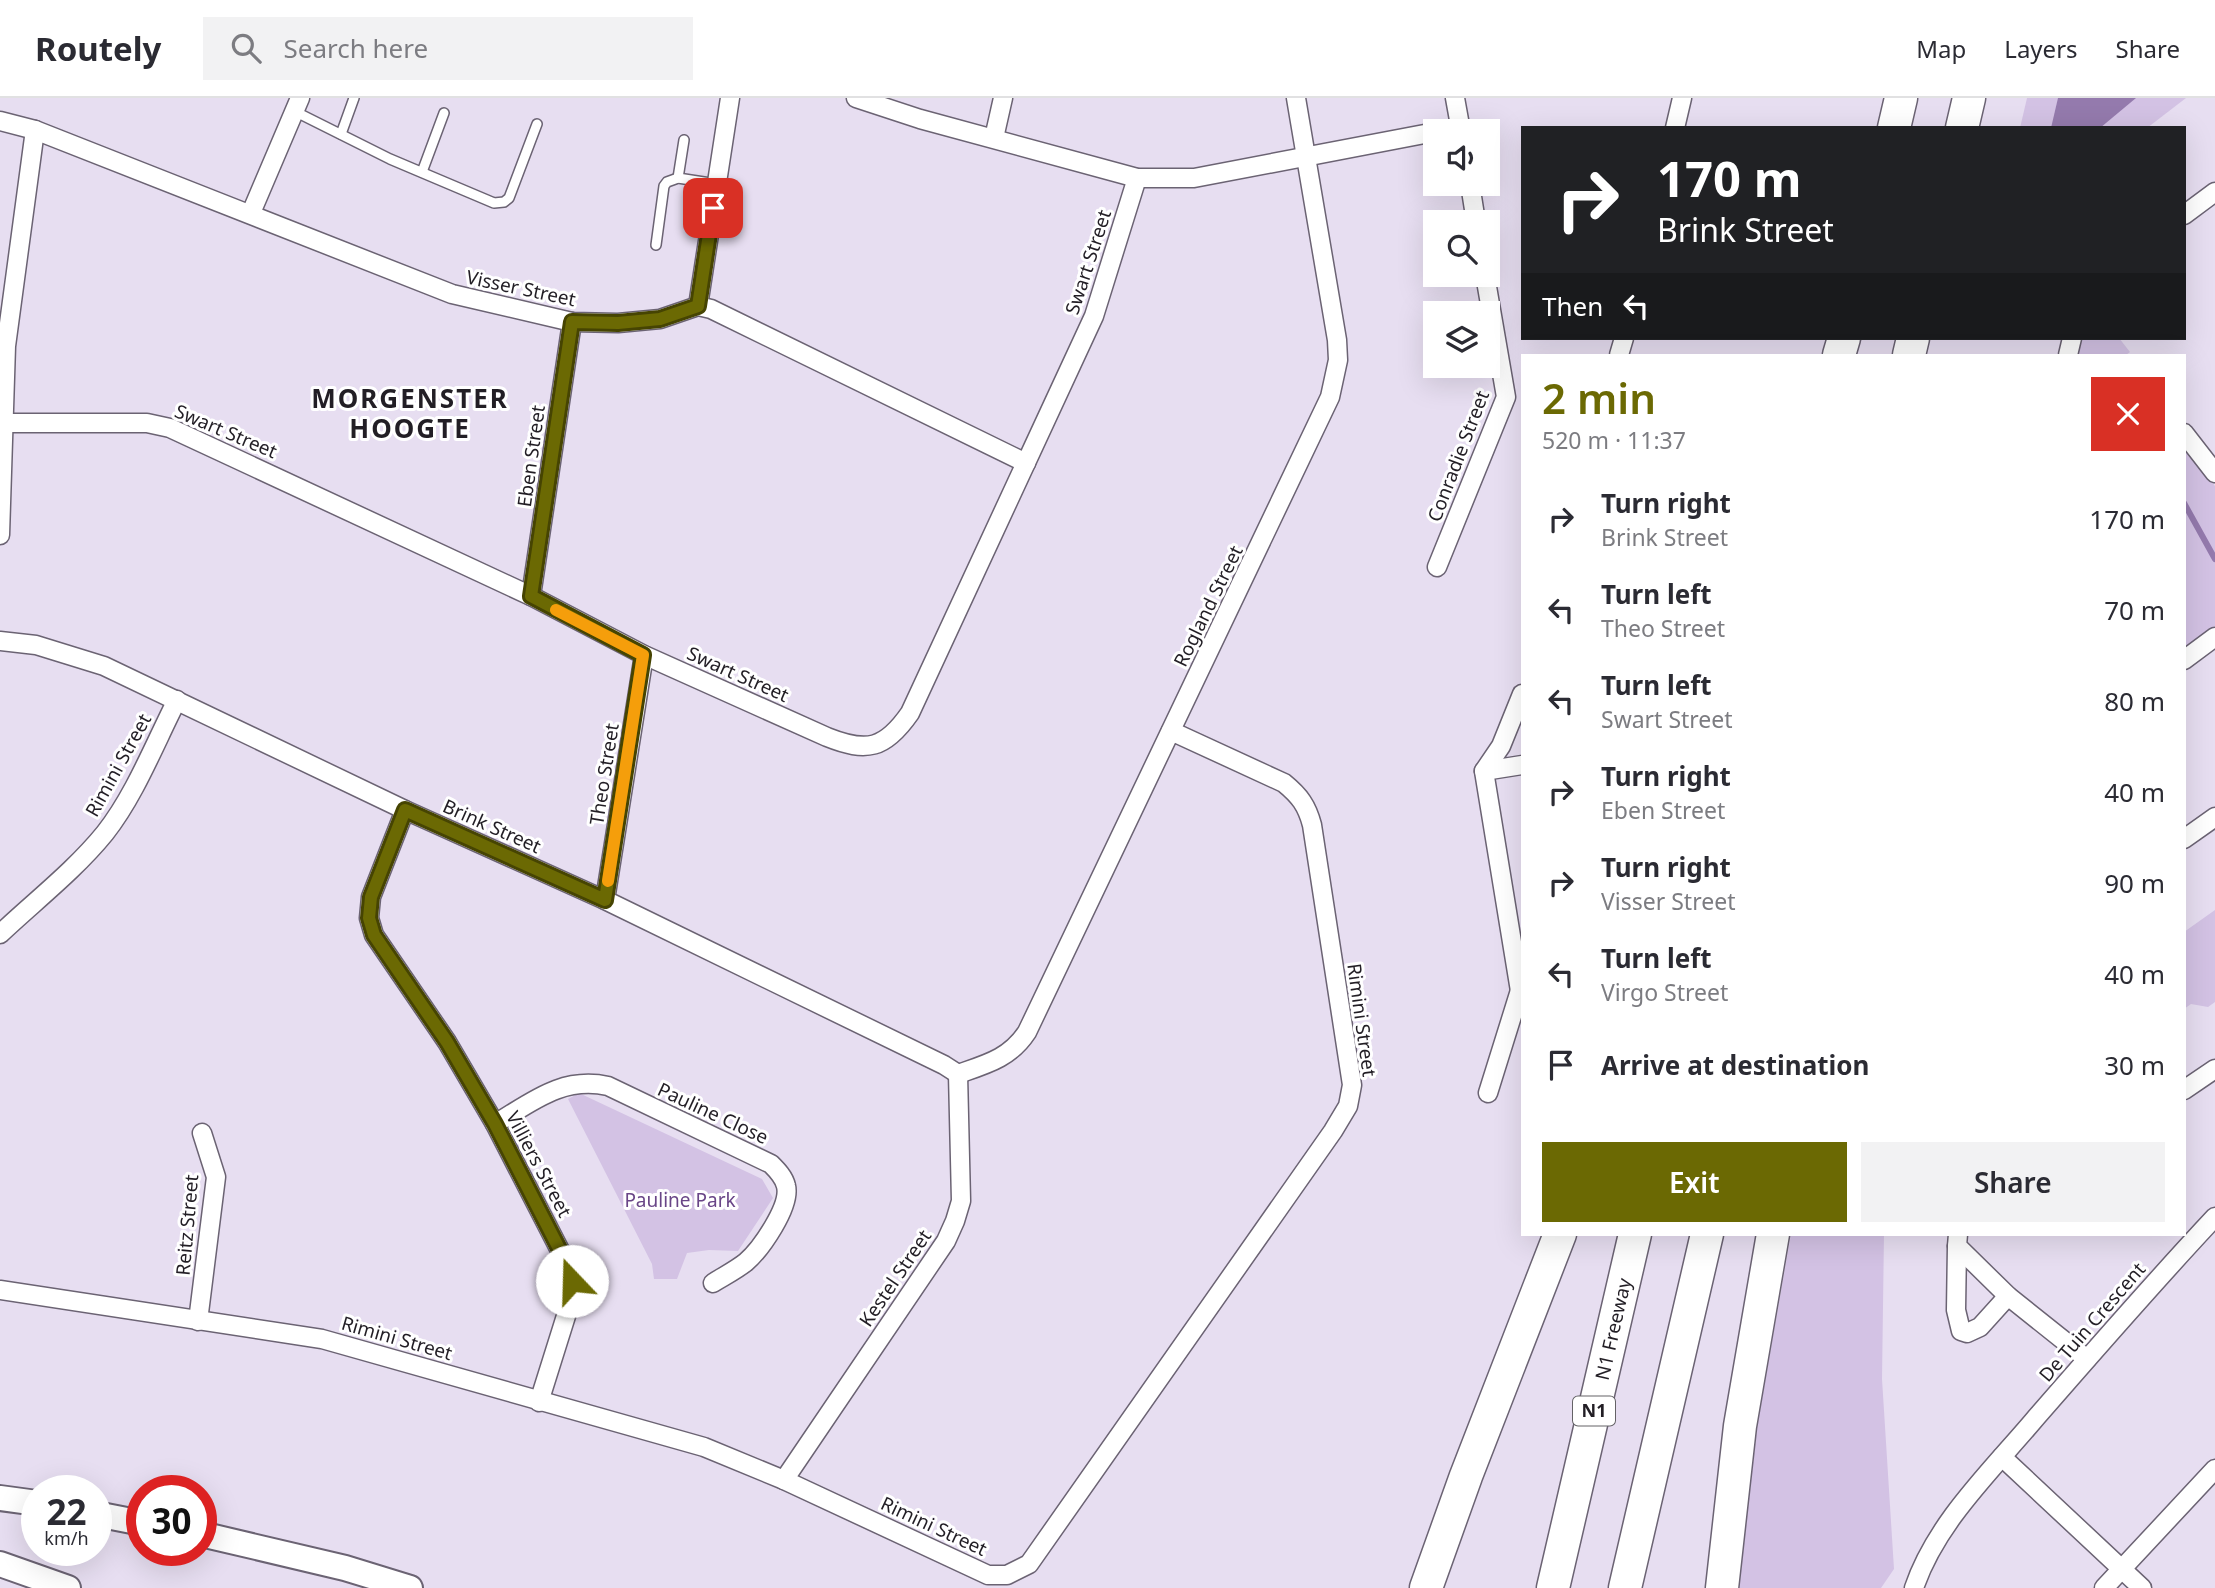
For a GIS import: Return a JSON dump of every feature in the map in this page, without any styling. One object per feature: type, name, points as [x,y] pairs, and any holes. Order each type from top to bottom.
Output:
[{"type":"highway","points":[[1894,126],[1901,98]]},
{"type":"highway","points":[[1962,126],[1969,98]]},
{"type":"highway","points":[[1426,1588],[1466,1476],[1559,1236]]},
{"type":"highway","name":"N1 Freeway","points":[[1553,1588],[1635,1236]]},
{"type":"highway","points":[[1625,1588],[1707,1236]]},
{"type":"highway","points":[[1722,1588],[1740,1426],[1773,1236]]},
{"type":"main road","points":[[0,1497],[21,1500]]},
{"type":"main road","points":[[217,1538],[345,1568],[410,1588]]},
{"type":"main road","points":[[0,1564],[68,1588]]},
{"type":"street","points":[[730,98],[698,306],[711,309],[1026,463]]},
{"type":"street","points":[[856,98],[1091,168],[1137,178],[1194,178],[1423,135]]},
{"type":"street","points":[[994,138],[1003,98]]},
{"type":"street","name":"Rogland Street","points":[[958,1074],[999,1060],[1010,1053],[1027,1032],[1324,414],[1335,380],[1337,340],[1296,98]]},
{"type":"street","points":[[1455,98],[1459,119]]},
{"type":"street","points":[[1675,126],[1682,98]]},
{"type":"street","points":[[251,213],[297,104]]},
{"type":"street","name":"Visser Street","points":[[0,121],[35,130],[452,294],[572,322],[618,323],[660,319],[698,306]]},
{"type":"street","points":[[0,535],[6,346],[35,130]]},
{"type":"street","name":"Swart Street","points":[[2,423],[147,423],[170,428],[531,596],[643,655],[846,745],[866,748],[883,742],[897,732],[910,713],[1094,316],[1137,178]]},
{"type":"street","points":[[2186,214],[2215,192]]},
{"type":"street","name":"Conradie Street","points":[[1437,567],[1514,400],[1488,287]]},
{"type":"street","name":"Eben Street","points":[[531,596],[572,322]]},
{"type":"street","points":[[2186,436],[2215,473]]},
{"type":"street","points":[[2186,659],[2215,637]]},
{"type":"street","name":"Brink Street","points":[[0,641],[37,645],[104,666],[405,810],[605,900],[958,1074]]},
{"type":"street","name":"Theo Street","points":[[605,900],[643,655]]},
{"type":"street","points":[[1488,1093],[1521,988],[1484,771],[1501,746],[1521,696]]},
{"type":"street","name":"Rimini Street","points":[[0,934],[105,834],[120,813],[177,699]]},
{"type":"street","name":"Rimini Street","points":[[0,1290],[322,1339],[704,1447],[785,1480],[988,1575],[1007,1575],[1029,1564],[1348,1106],[1352,1085],[1312,825],[1307,808],[1299,794],[1284,783],[1171,731]]},
{"type":"street","points":[[1484,771],[1521,765]]},
{"type":"street","name":"Villiers Street","points":[[405,810],[371,897],[369,918],[374,935],[447,1042],[495,1124],[568,1266],[572,1281],[570,1300],[540,1402]]},
{"type":"street","points":[[2186,838],[2215,817]]},
{"type":"street","points":[[2186,1089],[2215,1069]]},
{"type":"street","name":"Kestel Street","points":[[785,1480],[946,1241],[955,1221],[961,1201],[958,1074]]},
{"type":"street","name":"Pauline Close","points":[[495,1124],[545,1095],[570,1085],[588,1082],[608,1086],[771,1164],[786,1185],[788,1199],[782,1214],[748,1261],[713,1283]]},
{"type":"street","name":"Reitz Street","points":[[198,1321],[216,1177],[202,1133]]},
{"type":"street","name":"De Tuin Crescent","points":[[1914,1588],[1931,1548],[1983,1479],[2215,1217]]},
{"type":"street","points":[[1957,1240],[2008,1296],[2087,1359]]},
{"type":"street","points":[[1957,1240],[1956,1310],[1961,1331],[1967,1333],[1980,1326],[2008,1296]]},
{"type":"street","points":[[2002,1457],[2142,1588]]},
{"type":"street","points":[[2104,1588],[2215,1469]]},
{"type":"lane","points":[[341,134],[354,98]]},
{"type":"lane","points":[[297,104],[341,134],[390,159],[494,203],[504,202],[509,198],[537,124]]},
{"type":"lane","points":[[422,172],[444,113]]},
{"type":"lane","points":[[678,178],[684,140]]},
{"type":"lane","points":[[656,246],[664,186],[667,181],[678,178],[717,184]]},
{"type":"green space","points":[[2027,98],[2186,98],[2150,126],[2020,126]]},
{"type":"green space","points":[[2081,340],[2121,340],[2130,352],[2127,354],[2078,354]]},
{"type":"green space","points":[[2186,448],[2215,486],[2215,626],[2186,647]]},
{"type":"green space","points":[[2215,910],[2215,1002],[2208,1007],[2191,1004],[2186,1008],[2186,931]]},
{"type":"green space","name":"Pauline Park","points":[[579,1093],[762,1179],[773,1198],[738,1251],[709,1250],[687,1253],[677,1279],[654,1279],[652,1264],[568,1099]]},
{"type":"green space","points":[[1791,1236],[1884,1236],[1882,1379],[1894,1569],[1881,1588],[1739,1588],[1757,1428]]},
{"type":"shaded area","points":[[2058,98],[2136,98],[2102,126],[2051,126]]},
{"type":"waterway","points":[[2186,507],[2215,559]]},
{"type":"slow traffic","points":[[556,610],[643,655],[608,881]]},
{"type":"district","name":"MORGENSTER HOOGTE","points":[[410,414]]},
{"type":"route","points":[[572,1281],[568,1266],[495,1124],[447,1042],[374,935],[369,918],[371,897],[405,810],[605,900],[643,655],[531,596],[572,322],[618,323],[660,319],[698,306],[713,208]]}]
